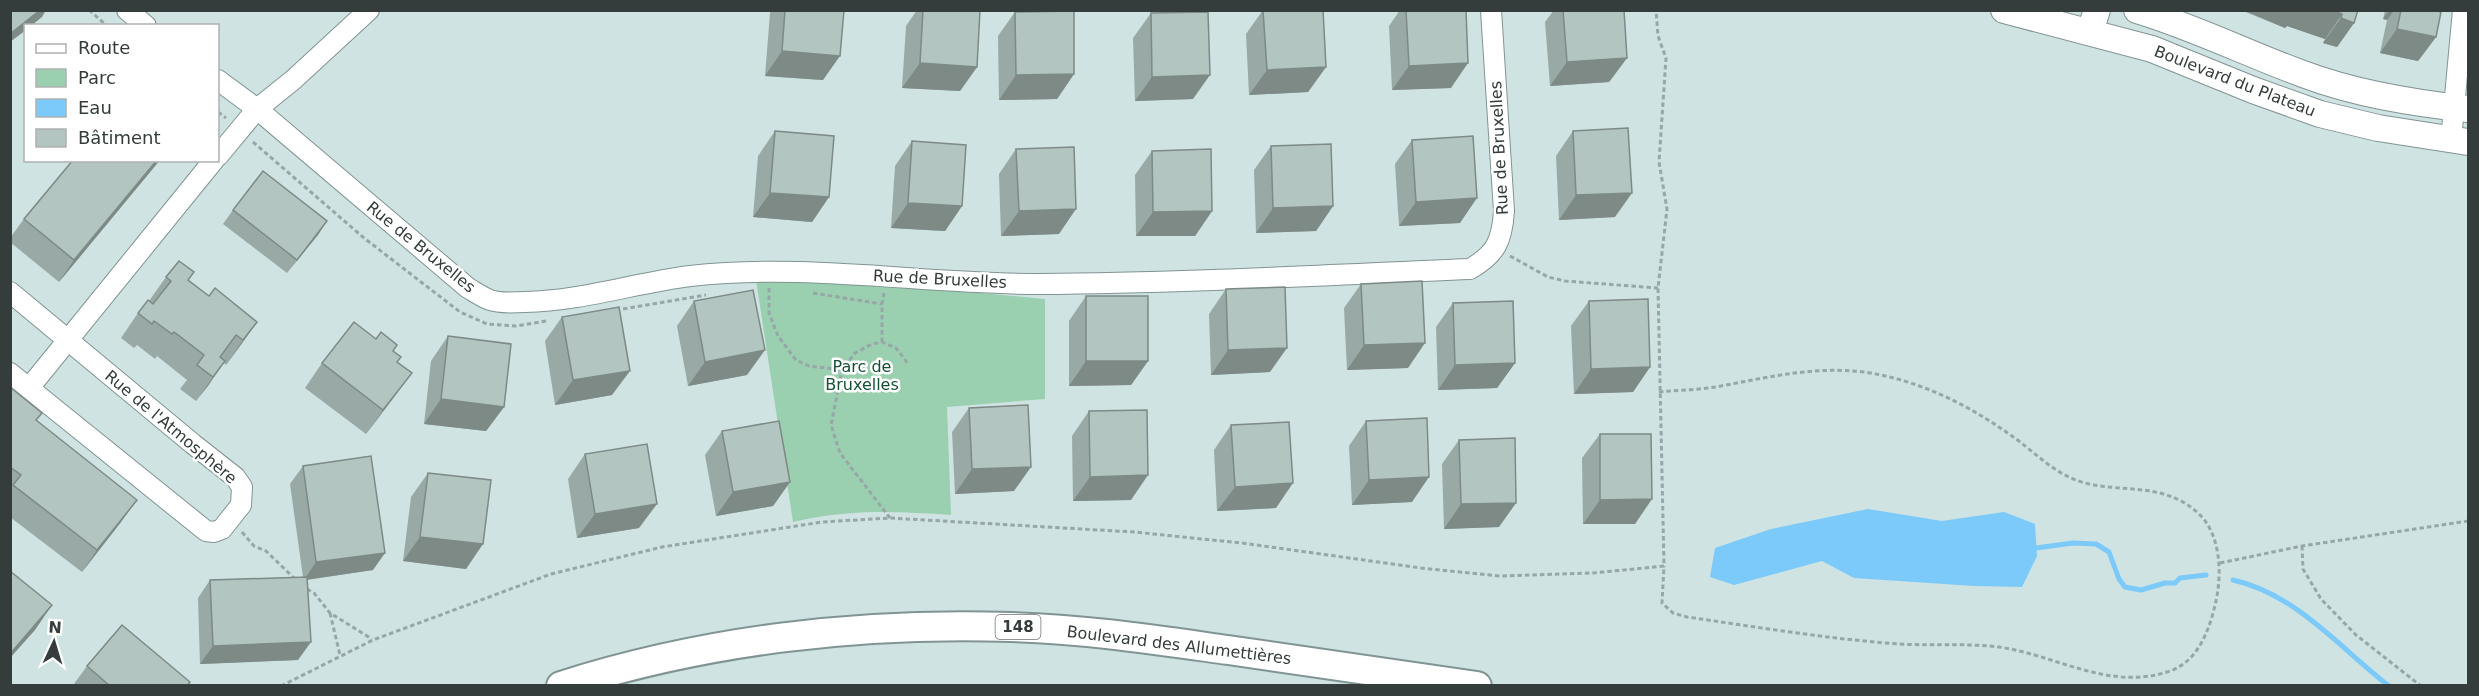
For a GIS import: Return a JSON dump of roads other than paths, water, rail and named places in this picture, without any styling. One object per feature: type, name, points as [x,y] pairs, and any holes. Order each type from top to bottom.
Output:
[{"type":"highway","name":"Boulevard des Allumettières","points":[[561,686],[680,655],[766,640],[870,629],[965,626],[1061,630],[1142,638],[1477,686]]},
{"type":"main road","name":"Boulevard du Plateau","points":[[2004,10],[2094,21],[2152,49],[2273,98],[2320,114],[2378,128],[2460,141]]},
{"type":"main road","name":"Boulevard du Plateau","points":[[2137,10],[2314,78],[2373,94],[2462,108]]},
{"type":"street","points":[[127,10],[144,24]]},
{"type":"street","points":[[219,155],[257,110],[369,10]]},
{"type":"street","name":"Rue de Bruxelles","points":[[219,81],[257,110],[468,288],[488,299],[502,302],[546,302],[688,277],[772,282],[840,273],[943,282],[1039,284],[1165,282],[1470,269],[1485,261],[1496,248],[1502,231],[1504,211],[1491,10]]},
{"type":"street","points":[[2460,141],[2463,10]]},
{"type":"street","points":[[29,388],[212,162]]},
{"type":"street","name":"Rue de l'Atmosphère","points":[[10,292],[235,477],[242,487],[241,505],[222,529],[214,532],[197,526],[10,373]]},
{"type":"water","points":[[1868,509],[1942,521],[2004,512],[2035,524],[2037,556],[2022,587],[1854,578],[1822,561],[1734,585],[1710,577],[1715,548],[1771,529]]},
{"type":"waterway","points":[[2036,548],[2073,543],[2096,544],[2109,552],[2119,579],[2125,587],[2141,590],[2165,583],[2175,583],[2180,578],[2206,575]]},
{"type":"waterway","points":[[2233,580],[2256,587],[2297,610],[2389,686]]},
{"type":"park label","name":"Parc de Bruxelles","points":[[862,375]]}]
